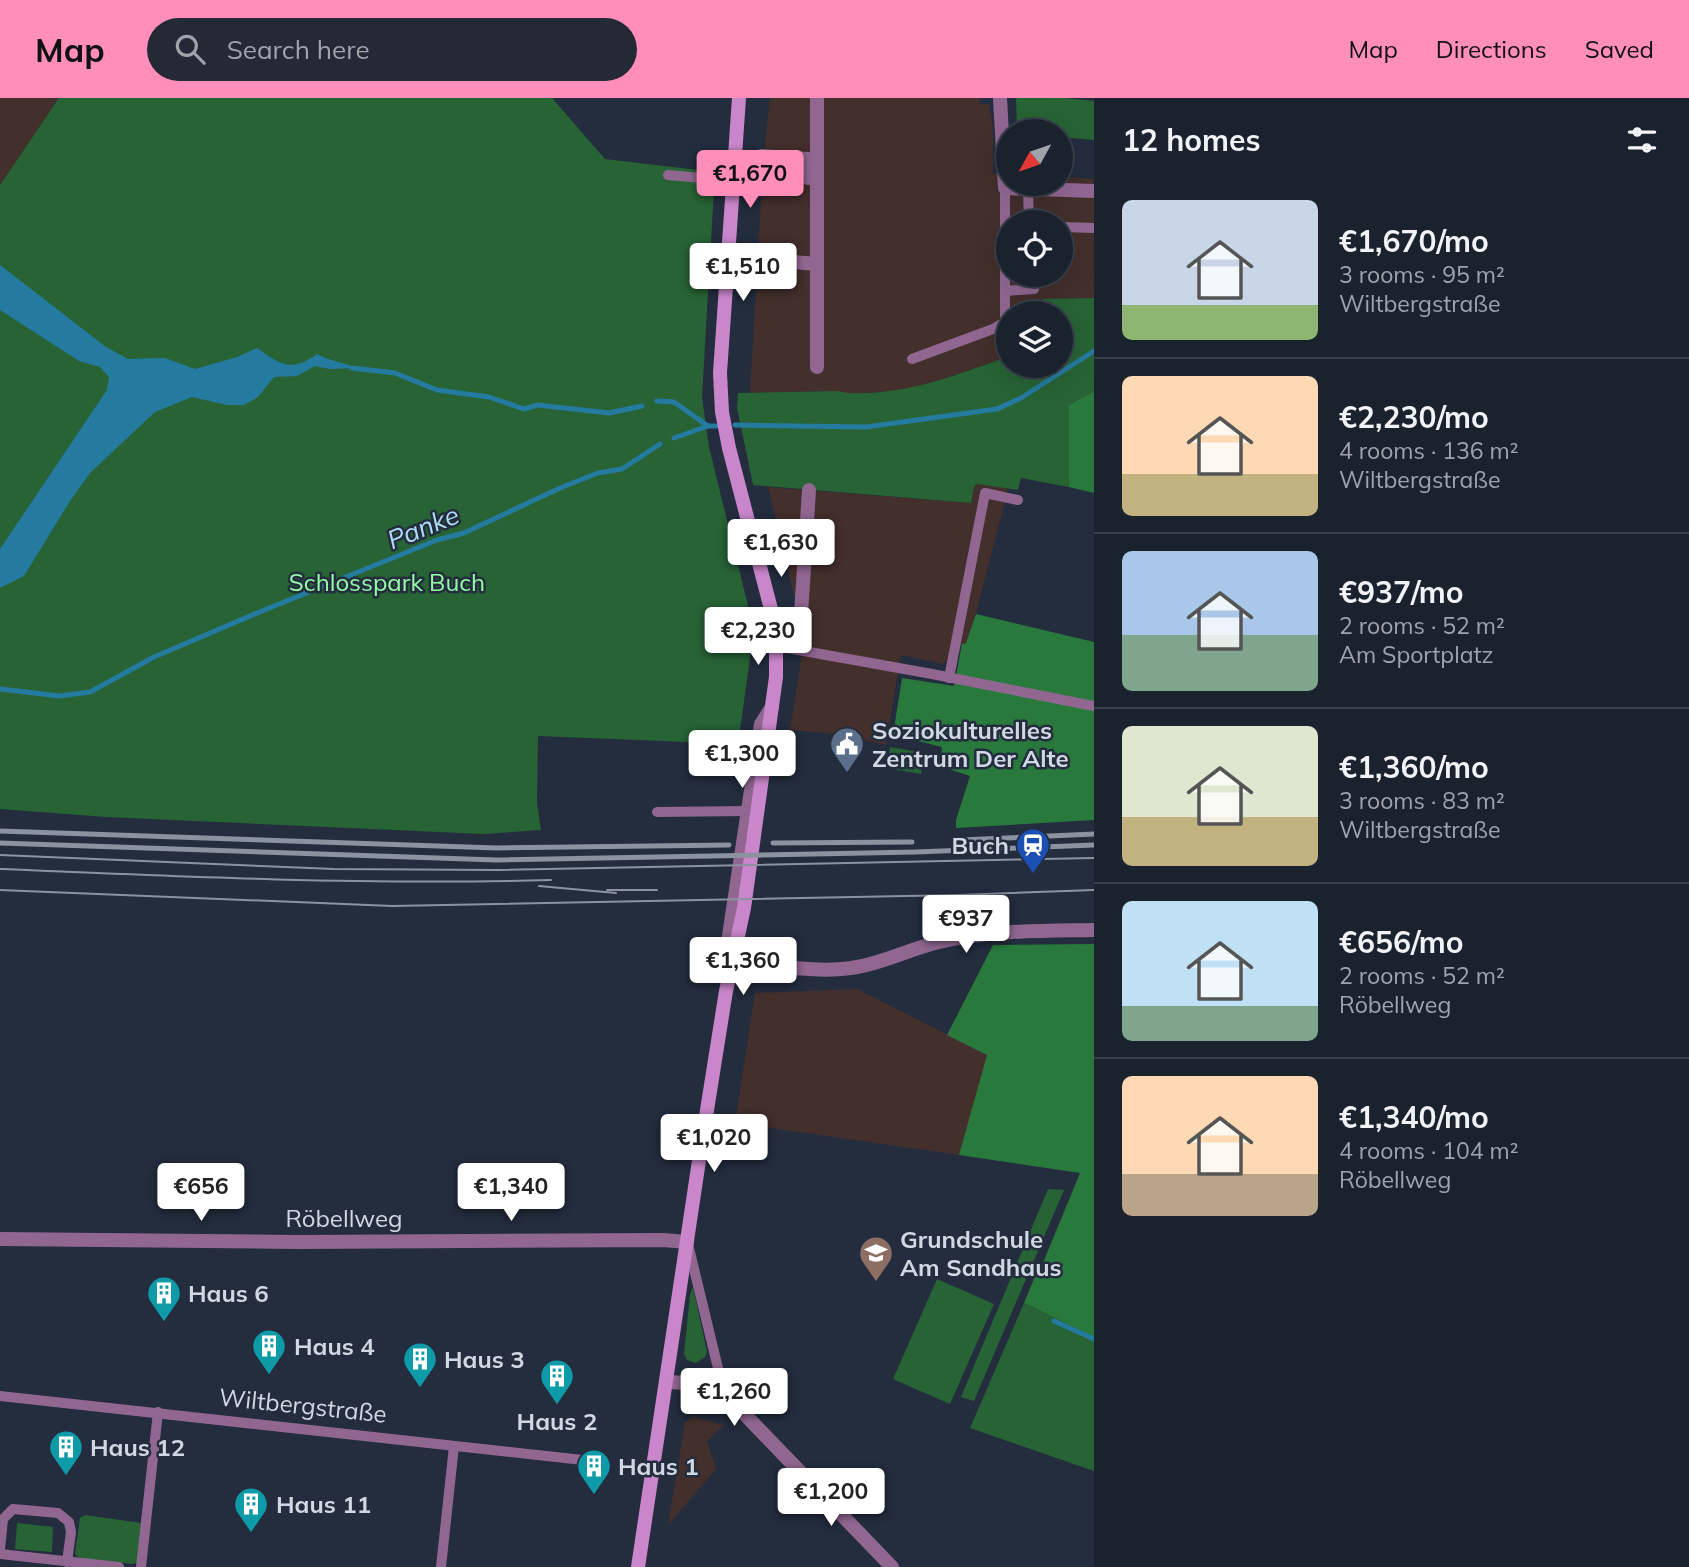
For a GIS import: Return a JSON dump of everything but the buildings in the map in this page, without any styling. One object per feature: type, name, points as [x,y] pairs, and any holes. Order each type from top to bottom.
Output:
[{"type":"main road","points":[[638,1567],[699,1154],[726,991],[744,908],[772,706],[776,646],[774,627],[736,480],[722,412],[720,373],[739,98]]},
{"type":"street","points":[[817,98],[817,367]]},
{"type":"street","points":[[1000,98],[1001,119]]},
{"type":"street","points":[[775,157],[808,159],[808,181],[817,181]]},
{"type":"street","points":[[1073,190],[1094,191]]},
{"type":"street","points":[[728,262],[817,264]]},
{"type":"street","points":[[774,627],[800,630],[810,490]]},
{"type":"street","points":[[772,706],[761,724],[727,949],[734,960],[824,970],[863,966],[940,942],[996,932],[1094,929]]},
{"type":"street","name":"Röbellweg","points":[[0,1239],[687,1242]]},
{"type":"street","points":[[667,1382],[709,1384],[724,1393],[892,1567]]},
{"type":"lane","points":[[737,155],[775,157]]},
{"type":"lane","points":[[668,176],[735,181]]},
{"type":"lane","points":[[1073,227],[1094,228]]},
{"type":"lane","points":[[912,359],[1005,322],[1005,287]]},
{"type":"lane","points":[[1005,291],[1034,287]]},
{"type":"lane","points":[[949,678],[985,493],[1018,500]]},
{"type":"lane","points":[[776,646],[1094,706]]},
{"type":"lane","points":[[656,812],[748,811]]},
{"type":"lane","points":[[687,1242],[724,1393]]},
{"type":"lane","name":"Wiltbergstraße","points":[[0,1396],[601,1462]]},
{"type":"lane","points":[[141,1567],[158,1412]]},
{"type":"lane","points":[[441,1567],[454,1446]]},
{"type":"lane","points":[[0,1549],[4,1519],[13,1509],[58,1513],[69,1522],[71,1532],[67,1562]]},
{"type":"lane","points":[[0,1554],[120,1567]]},
{"type":"shaded area","points":[[0,98],[59,98],[0,185]]},
{"type":"shaded area","points":[[770,98],[979,98],[980,104],[989,104],[993,127],[996,196],[1073,196],[1073,178],[1094,179],[1094,298],[996,301],[996,361],[901,391],[846,394],[837,391],[750,393],[763,163]]},
{"type":"shaded area","points":[[977,484],[1007,488],[1007,493],[966,643],[943,664],[901,655],[886,745],[834,734],[790,730],[801,661],[801,624],[768,487],[971,503]]},
{"type":"shaded area","points":[[857,989],[988,1055],[959,1155],[735,1123],[755,993]]},
{"type":"shaded area","points":[[693,1417],[724,1425],[707,1441],[716,1469],[668,1525],[685,1423]]},
{"type":"green space","name":"Schlosspark Buch","points":[[59,98],[552,98],[605,159],[715,172],[702,397],[709,447],[754,630],[738,744],[538,736],[537,803],[541,830],[483,834],[106,817],[0,809],[0,185]]},
{"type":"green space","points":[[1016,98],[1094,101],[1094,140],[1073,138],[1073,119],[1017,119]]},
{"type":"green space","points":[[1094,298],[1094,391],[1069,405],[1069,487],[1021,478],[1018,490],[977,484],[971,503],[753,485],[737,408],[738,393],[887,391],[921,385],[996,361],[996,378],[1073,378],[1073,301],[1042,299]]},
{"type":"green space","points":[[1094,391],[1094,493],[1069,487],[1069,405]]},
{"type":"green space","points":[[976,614],[1094,642],[1094,820],[956,828],[970,776],[940,766],[942,747],[893,735],[902,678],[954,686],[962,644],[966,643]]},
{"type":"green space","points":[[890,747],[924,753],[921,774],[887,768]]},
{"type":"green space","points":[[1094,944],[1094,1337],[1024,1303],[1080,1173],[959,1155],[987,1055],[947,1035],[993,945]]},
{"type":"green space","points":[[1048,1189],[1064,1190],[974,1401],[961,1397]]},
{"type":"green space","points":[[937,1279],[994,1304],[950,1404],[893,1379]]},
{"type":"green space","points":[[693,1287],[707,1352],[705,1357],[696,1363],[687,1360],[684,1354]]},
{"type":"green space","points":[[1024,1303],[1094,1337],[1094,1471],[970,1428]]},
{"type":"green space","points":[[85,1515],[141,1523],[137,1562],[133,1564],[79,1558],[75,1554],[80,1518]]},
{"type":"green space","points":[[17,1523],[53,1527],[52,1552],[15,1549]]},
{"type":"water","points":[[0,265],[106,347],[128,359],[165,358],[195,369],[237,357],[257,348],[286,364],[300,363],[317,354],[356,368],[330,369],[315,366],[297,376],[274,377],[258,397],[244,405],[227,405],[192,397],[155,412],[90,473],[24,576],[0,588],[0,549],[107,390],[109,377],[100,367],[79,361],[0,310]]},
{"type":"waterway","name":"Panke","points":[[735,425],[866,427],[997,409],[1021,398],[1094,351]]},
{"type":"waterway","points":[[352,368],[395,373],[437,390],[489,397],[524,409],[538,405],[609,413],[642,406]]},
{"type":"waterway","points":[[657,401],[674,402],[708,426]]},
{"type":"waterway","name":"Panke","points":[[674,438],[708,426],[716,426]]},
{"type":"waterway","name":"Panke","points":[[0,689],[60,696],[90,692],[154,657],[262,611],[437,540],[464,533],[598,473],[622,469],[660,444]]},
{"type":"waterway","points":[[1054,1321],[1094,1339]]},
{"type":"tram line","points":[[0,855],[334,869],[498,870],[1094,858]]},
{"type":"tram line","points":[[0,869],[344,881],[551,880]]},
{"type":"tram line","points":[[539,886],[616,893]]},
{"type":"tram line","points":[[0,890],[392,906],[1094,890]]},
{"type":"tram line","points":[[607,890],[657,890]]},
{"type":"railway","points":[[0,831],[497,848],[729,845]]},
{"type":"railway","points":[[961,840],[1094,834]]},
{"type":"railway","points":[[773,843],[912,842]]},
{"type":"railway","points":[[0,843],[496,860],[916,852],[1094,845]]},
{"type":"place","name":"Soziokulturelles Zentrum Der Alte","points":[[847,774]]},
{"type":"place","name":"Buch","points":[[1033,875]]},
{"type":"place","name":"Grundschule Am Sandhaus","points":[[876,1283]]},
{"type":"place","name":"Haus 6","points":[[164,1323]]},
{"type":"place","name":"Haus 4","points":[[269,1376]]},
{"type":"place","name":"Haus 3","points":[[420,1389]]},
{"type":"place","name":"Haus 2","points":[[557,1406]]},
{"type":"place","name":"Haus 12","points":[[66,1477]]},
{"type":"place","name":"Haus 1","points":[[594,1496]]},
{"type":"place","name":"Haus 11","points":[[251,1534]]}]
